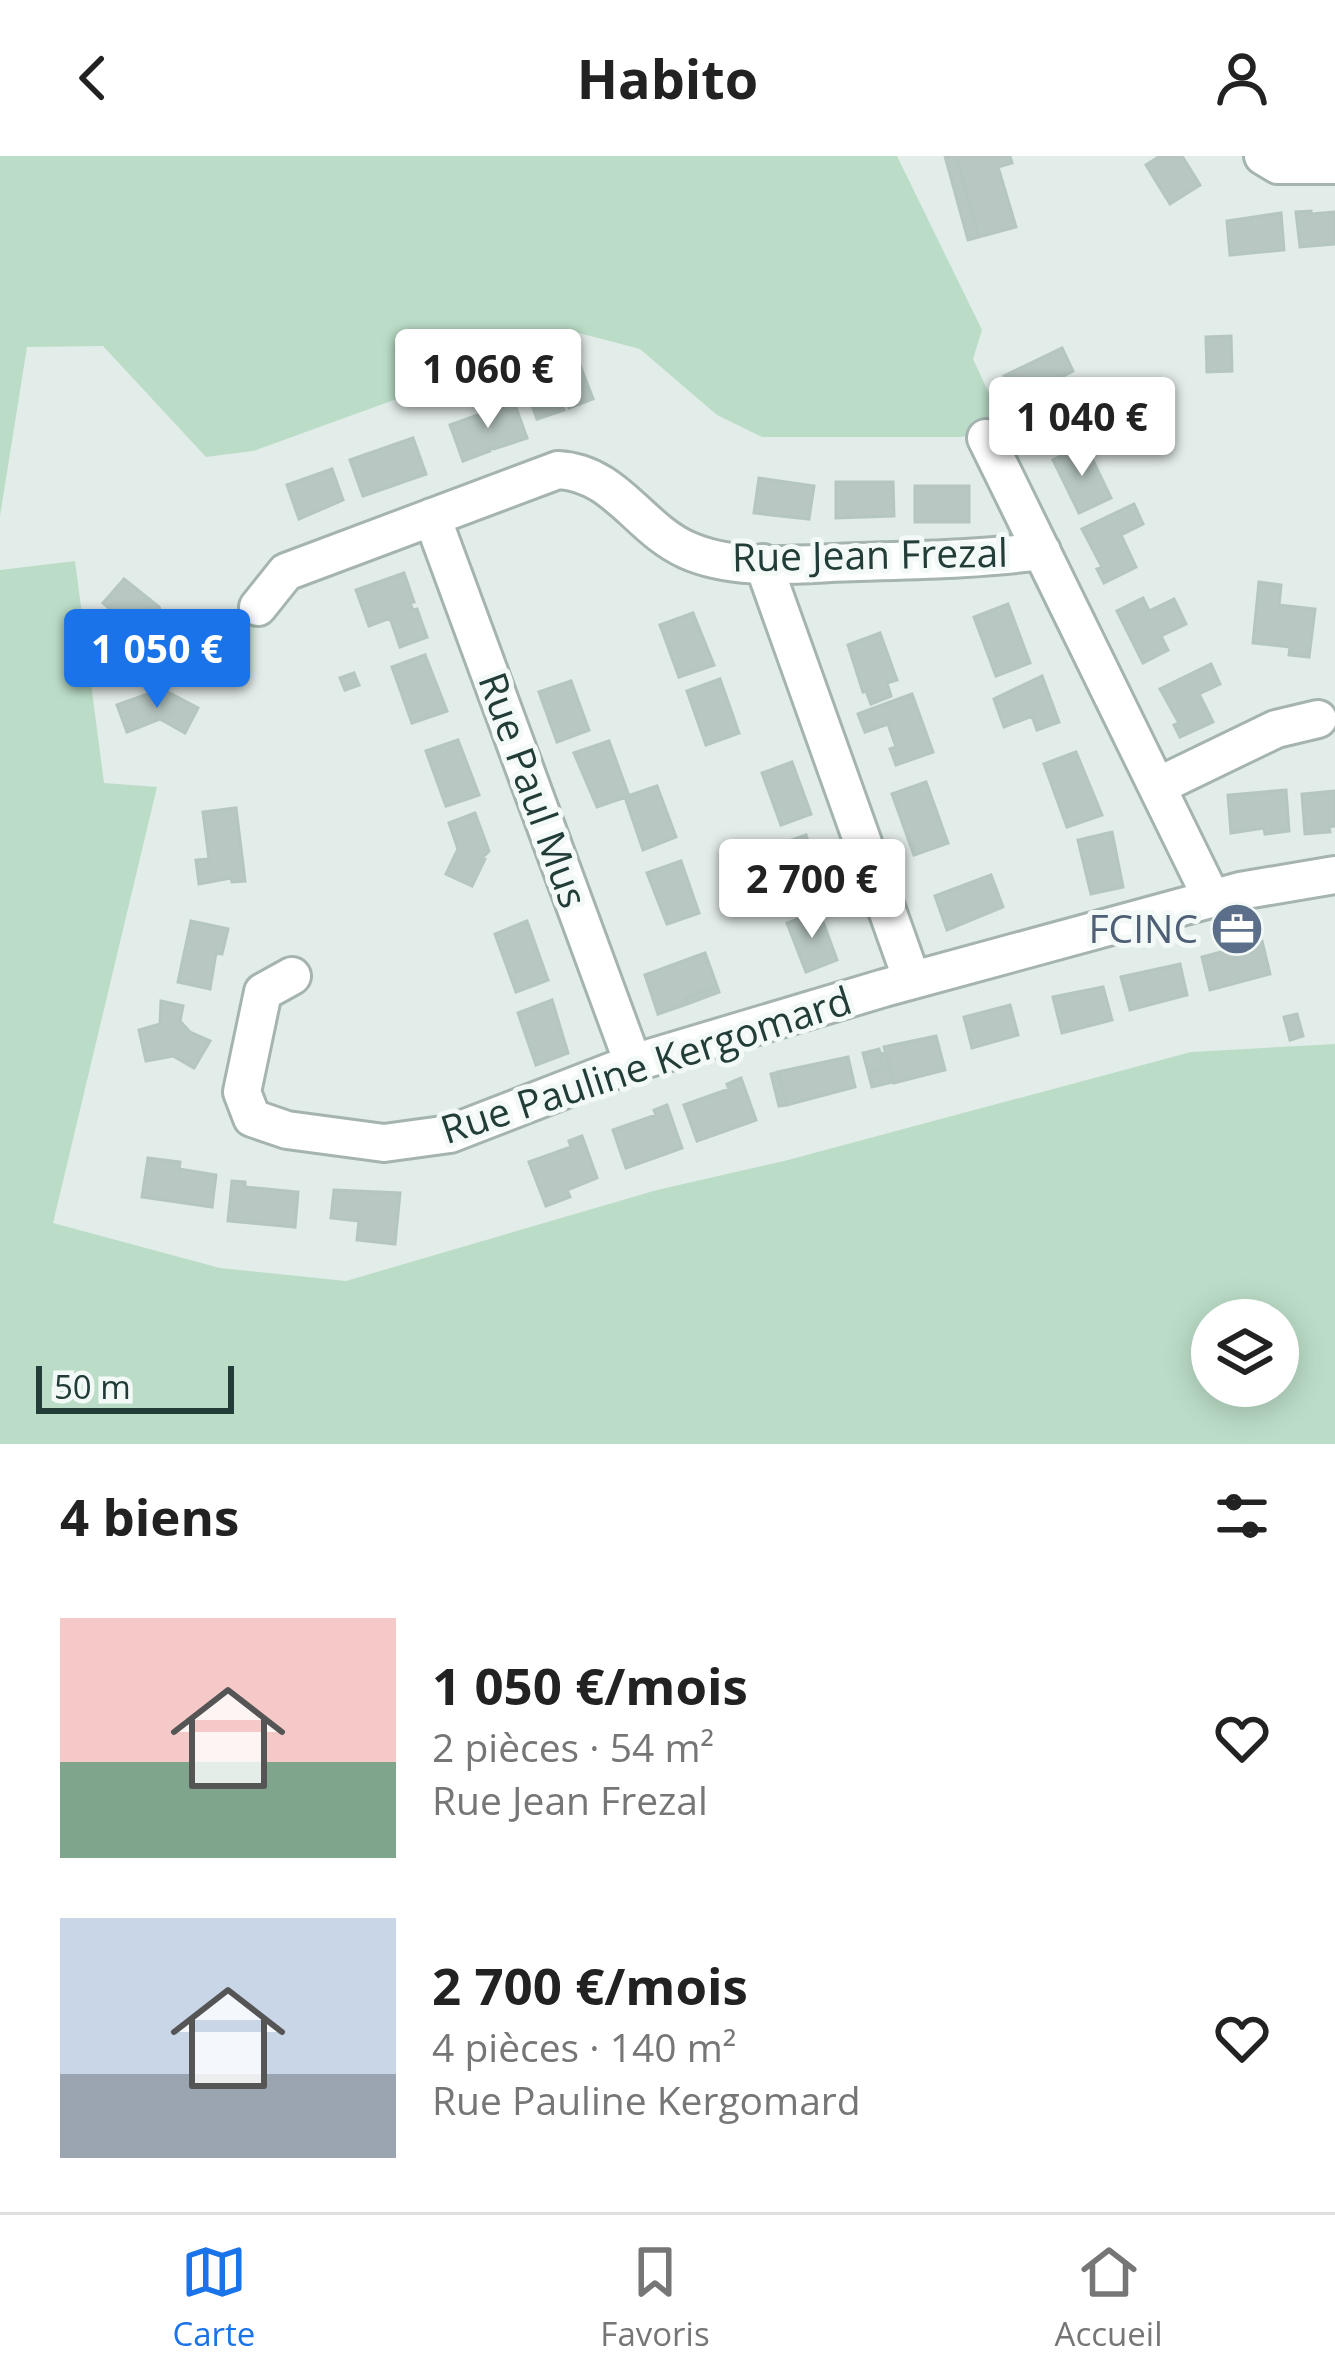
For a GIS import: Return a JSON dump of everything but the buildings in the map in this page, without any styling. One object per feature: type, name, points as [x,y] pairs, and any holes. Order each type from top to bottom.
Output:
[{"type":"street","points":[[1263,156],[1278,165],[1335,165]]},
{"type":"street","points":[[986,438],[1212,899]]},
{"type":"street","name":"Rue Jean Frezal","points":[[258,607],[286,572],[558,470],[576,471],[606,484],[668,539],[688,550],[736,562],[992,558],[1042,550]]},
{"type":"street","name":"Rue Paul Mus","points":[[432,517],[633,1063]]},
{"type":"street","points":[[763,563],[912,980]]},
{"type":"street","points":[[1158,786],[1276,729],[1318,719]]},
{"type":"street","name":"Rue Pauline Kergomard","points":[[292,976],[263,992],[242,1092],[252,1118],[286,1130],[384,1143],[450,1134],[633,1063],[912,980],[1212,899],[1335,875]]},
{"type":"green space","points":[[0,156],[897,156],[982,330],[973,359],[1004,425],[962,437],[762,437],[717,415],[640,349],[579,333],[253,451],[206,457],[103,346],[27,347],[0,516]]},
{"type":"green space","points":[[75,561],[104,783],[157,787],[53,1223],[220,1268],[346,1281],[657,1190],[788,1160],[1191,1052],[1335,1044],[1335,1444],[0,1444],[0,570]]},
{"type":"place","name":"FCINC","points":[[1237,929]]}]
